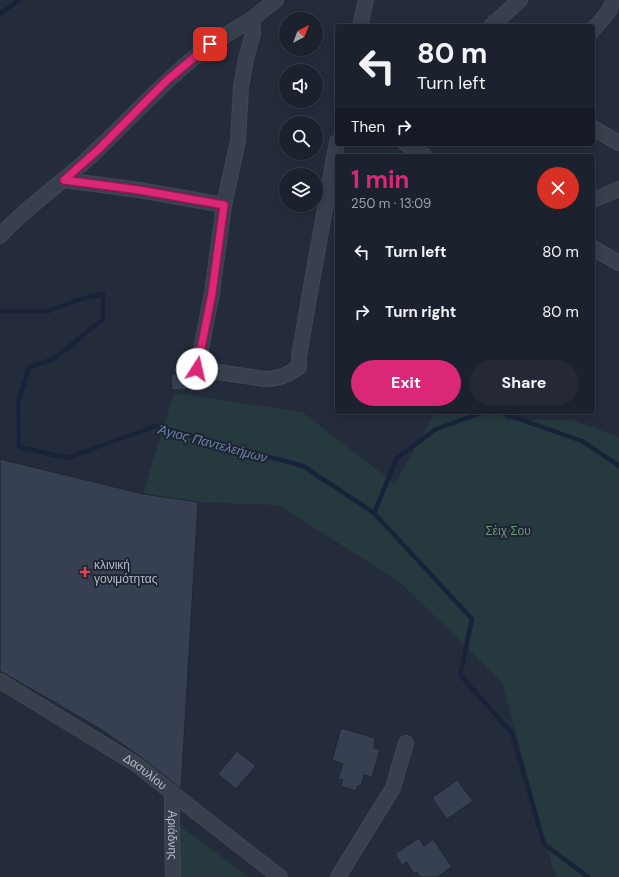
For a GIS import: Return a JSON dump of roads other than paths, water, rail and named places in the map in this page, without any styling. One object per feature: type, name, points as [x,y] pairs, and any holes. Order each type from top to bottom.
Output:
[{"type":"street","points":[[0,236],[10,224],[28,208],[64,180],[99,149],[165,82],[210,44],[252,19],[276,0]]},
{"type":"street","points":[[360,24],[366,0]]},
{"type":"street","points":[[493,24],[520,0]]},
{"type":"street","points":[[595,28],[614,9]]},
{"type":"street","points":[[252,19],[253,33],[241,87],[238,141],[224,205],[212,293],[197,369],[265,379],[276,379],[286,376],[299,368],[299,357],[336,146]]},
{"type":"street","points":[[595,129],[619,143]]},
{"type":"street","points":[[409,146],[422,154]]},
{"type":"street","points":[[64,180],[139,190],[224,205]]},
{"type":"street","points":[[595,199],[619,188]]},
{"type":"street","points":[[595,249],[619,264]]},
{"type":"street","name":"Δασυλίου","points":[[0,681],[136,764],[280,877]]},
{"type":"street","points":[[338,877],[393,788],[406,743]]},
{"type":"street","name":"Αριάδνης","points":[[172,793],[174,877]]},
{"type":"waterway","points":[[0,14],[19,0]]},
{"type":"waterway","name":"Άγιος Παντελεήμων","points":[[0,311],[49,311],[77,300],[103,294],[103,319],[54,359],[29,367],[18,402],[19,447],[67,458],[155,426],[303,466],[374,513],[397,458],[436,429],[478,414]]},
{"type":"waterway","name":"Άγιος Παντελεήμων","points":[[505,414],[582,441],[619,466]]},
{"type":"waterway","points":[[374,513],[472,619],[460,675],[512,733],[544,844],[588,877]]},
{"type":"place","name":"κλινική γονιμότητας","points":[[85,572]]},
{"type":"park label","name":"Σέιχ Σου","points":[[508,531]]}]
